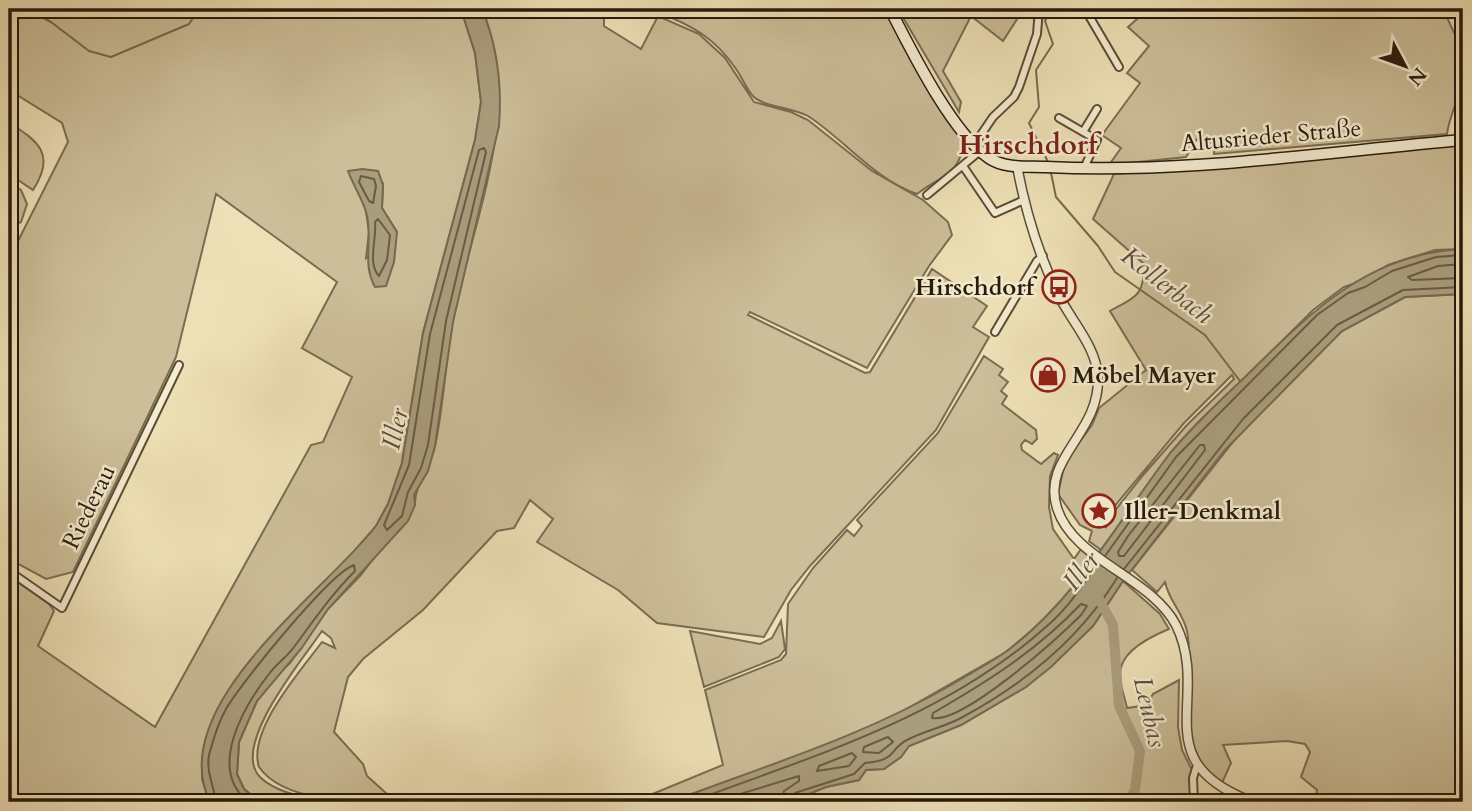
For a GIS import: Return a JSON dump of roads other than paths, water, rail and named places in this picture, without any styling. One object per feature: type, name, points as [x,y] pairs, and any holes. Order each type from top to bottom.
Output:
[{"type":"main road","points":[[890,9],[942,100],[977,148]]},
{"type":"main road","name":"Altusrieder Straße","points":[[977,148],[995,162],[1083,170],[1186,165],[1463,140]]},
{"type":"street","points":[[643,9],[653,12]]},
{"type":"street","points":[[927,195],[963,166],[977,148],[993,117],[1014,97],[1037,34],[1039,9]]},
{"type":"street","points":[[1085,9],[1119,67]]},
{"type":"street","points":[[1083,132],[1097,109]]},
{"type":"street","points":[[1059,118],[1097,140],[1083,170]]},
{"type":"street","points":[[963,166],[995,213],[1024,200]]},
{"type":"street","points":[[1017,166],[1024,200],[1043,256],[1064,307],[1088,343],[1097,366],[1096,402],[1092,416],[1058,468],[1054,487],[1056,505],[1065,525],[1165,609],[1181,638],[1186,663],[1186,738],[1197,765],[1216,783],[1253,802]]},
{"type":"street","points":[[995,332],[1037,261],[1043,256]]},
{"type":"street","name":"Riederau","points":[[9,570],[62,608],[179,365]]},
{"type":"street","points":[[1195,802],[1192,778],[1197,765]]},
{"type":"water","points":[[461,9],[482,9],[487,23],[497,66],[499,126],[453,322],[435,446],[428,471],[414,495],[415,505],[408,521],[328,609],[301,649],[257,701],[239,742],[237,774],[244,789],[260,802],[210,802],[202,765],[209,728],[228,690],[256,653],[376,526],[388,504],[402,463],[423,333],[475,140],[481,102],[475,53]]},
{"type":"water","points":[[348,171],[378,171],[383,185],[382,208],[397,232],[394,262],[386,286],[375,287],[371,278],[368,222]]},
{"type":"water","points":[[1463,249],[1463,294],[1405,297],[1342,331],[1225,450],[1123,581],[1093,626],[1026,687],[961,725],[909,746],[901,757],[884,769],[866,770],[859,780],[826,787],[789,802],[670,802],[814,749],[883,720],[953,684],[1007,651],[1032,630],[1075,584],[1186,435],[1294,330],[1343,290],[1369,274],[1429,253]]},
{"type":"waterway","points":[[26,9],[51,22],[89,51],[111,57],[189,24],[199,9]]},
{"type":"waterway","name":"Kollerbach","points":[[1049,164],[1029,123],[1039,107],[1036,70],[1053,44],[1045,21],[1051,9]]},
{"type":"waterway","name":"Kollerbach","points":[[1051,173],[1056,197],[1098,246],[1115,272],[1205,335],[1240,381]]},
{"type":"waterway","name":"Leubas","points":[[1099,599],[1113,625],[1119,706],[1140,751],[1135,790],[1128,802]]},
{"type":"place","name":"Hirschdorf","points":[[1059,287]]},
{"type":"place","name":"Möbel Mayer","points":[[1048,375]]},
{"type":"place","name":"Iller-Denkmal","points":[[1099,511]]},
{"type":"district","name":"Hirschdorf","points":[[1028,145]]},
{"type":"water label","name":"Iller","points":[[395,429]]},
{"type":"water label","name":"Iller","points":[[1081,571]]}]
